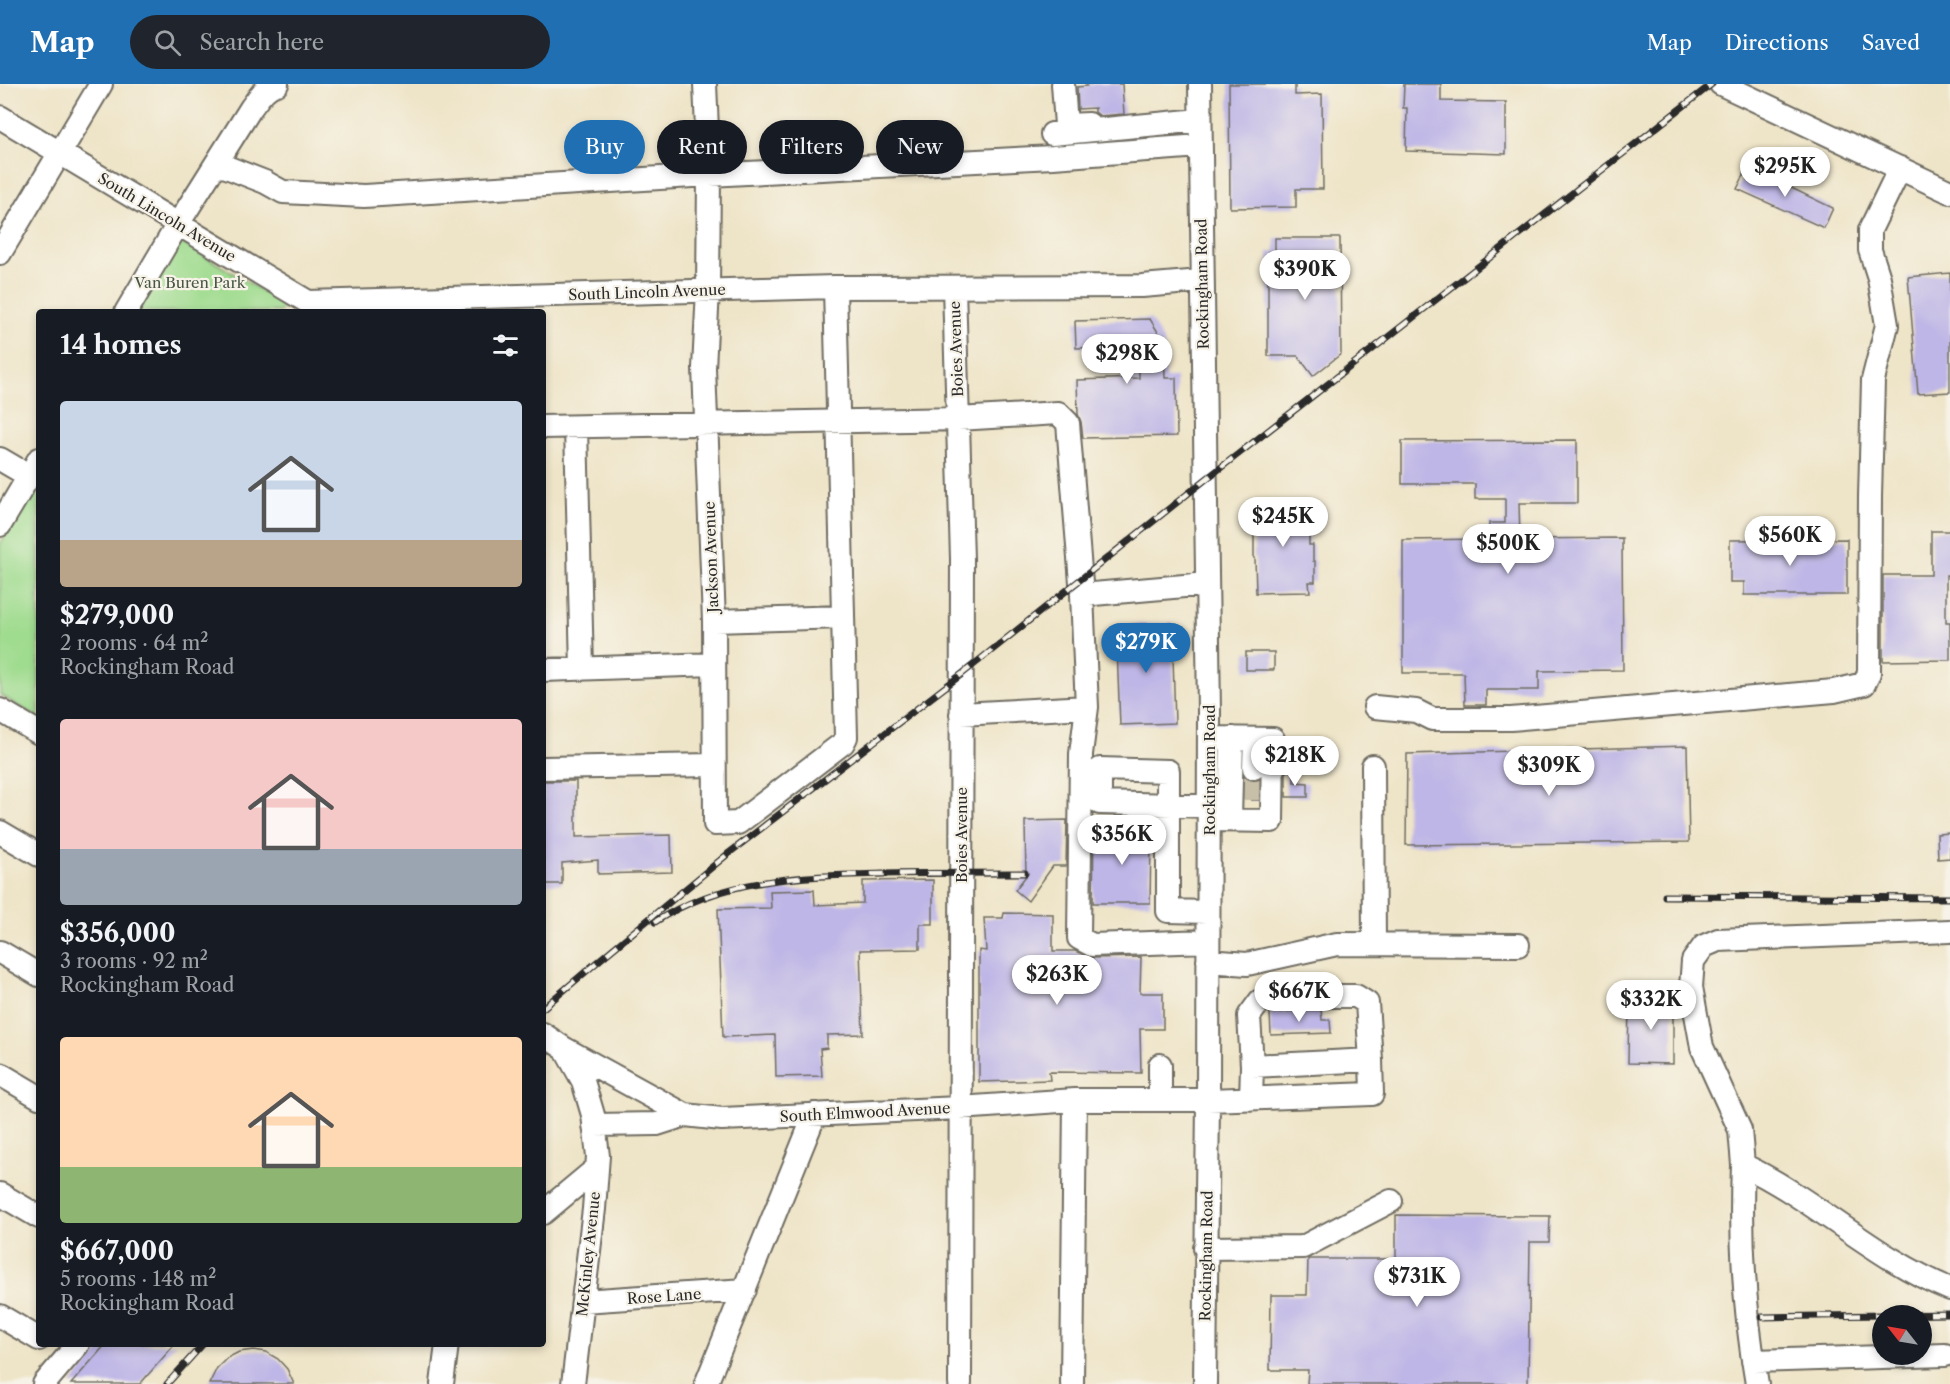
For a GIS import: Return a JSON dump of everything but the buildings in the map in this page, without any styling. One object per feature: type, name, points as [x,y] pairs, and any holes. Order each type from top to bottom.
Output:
[{"type":"street","points":[[0,253],[101,84]]},
{"type":"street","points":[[128,309],[178,224],[262,93],[272,84],[277,84]]},
{"type":"street","name":"Jackson Avenue","points":[[705,84],[707,120]]},
{"type":"street","points":[[1050,84],[1053,157]]},
{"type":"street","points":[[1063,84],[1066,125],[1125,121],[1134,127]]},
{"type":"street","name":"Rockingham Road","points":[[1200,84],[1209,738],[1216,815],[1208,912],[1204,1384]]},
{"type":"street","points":[[1721,84],[1950,192]]},
{"type":"street","name":"South Lincoln Avenue","points":[[0,117],[178,224],[306,309],[444,305],[708,290],[835,287],[1142,286],[1201,281]]},
{"type":"street","points":[[1052,134],[1200,120]]},
{"type":"street","points":[[747,172],[1053,157],[1200,146]]},
{"type":"street","points":[[216,167],[224,165],[283,192],[364,196],[709,174]]},
{"type":"street","points":[[1375,707],[1416,711],[1432,719],[1511,718],[1834,691],[1864,684],[1869,673],[1873,380],[1887,325],[1879,278],[1870,250],[1870,230],[1900,168]]},
{"type":"street","name":"Jackson Avenue","points":[[709,174],[708,290],[704,368],[714,621],[715,824],[738,823],[843,743],[846,737],[843,617]]},
{"type":"street","name":"Boies Avenue","points":[[954,286],[962,559],[960,1384]]},
{"type":"street","points":[[714,621],[843,617],[835,287]]},
{"type":"street","points":[[546,427],[958,419],[1058,413],[1068,423],[1082,595],[1087,707],[1081,754],[1079,938],[1092,945],[1208,951],[1247,964],[1337,944],[1518,945]]},
{"type":"street","points":[[576,427],[582,669]]},
{"type":"street","points":[[0,459],[34,468],[0,525]]},
{"type":"street","points":[[1082,595],[1207,584]]},
{"type":"street","points":[[546,670],[714,664]]},
{"type":"street","points":[[962,714],[1087,707]]},
{"type":"street","points":[[0,710],[36,731]]},
{"type":"street","points":[[1208,912],[1168,911],[1167,804],[1216,815],[1254,811],[1272,821],[1273,798],[1273,739],[1209,738]]},
{"type":"street","points":[[1216,815],[1232,738]]},
{"type":"street","points":[[1254,739],[1254,768]]},
{"type":"street","points":[[546,768],[713,765]]},
{"type":"street","points":[[1373,766],[1374,944]]},
{"type":"street","points":[[0,832],[36,853]]},
{"type":"street","points":[[1757,1384],[1744,1294],[1743,1165],[1740,1130],[1702,1047],[1691,987],[1693,961],[1704,946],[1718,940],[1950,931]]},
{"type":"street","points":[[0,952],[36,973]]},
{"type":"street","points":[[1251,1099],[1249,1016],[1260,1001],[1303,996],[1356,996],[1367,1003],[1371,1060],[1252,1066]]},
{"type":"street","name":"South Elmwood Avenue","points":[[546,1036],[565,1049],[685,1115],[722,1119],[1075,1100],[1208,1100],[1372,1094],[1371,1060]]},
{"type":"street","name":"McKinley Avenue","points":[[565,1049],[583,1081],[594,1125],[598,1156],[573,1384]]},
{"type":"street","points":[[1160,1065],[1160,1099]]},
{"type":"street","points":[[0,1074],[36,1095]]},
{"type":"street","points":[[1072,1384],[1075,1100]]},
{"type":"street","points":[[706,1384],[815,1114]]},
{"type":"street","points":[[594,1125],[657,1124],[685,1115]]},
{"type":"street","points":[[1743,1165],[1770,1178],[1895,1261],[1950,1289]]},
{"type":"street","points":[[546,1210],[597,1168]]},
{"type":"street","points":[[0,1194],[36,1215]]},
{"type":"street","points":[[1205,1248],[1303,1247],[1391,1201]]},
{"type":"street","name":"Rose Lane","points":[[583,1301],[745,1290]]},
{"type":"street","points":[[0,1316],[36,1337]]},
{"type":"street","points":[[442,1384],[447,1347]]},
{"type":"street","points":[[44,1384],[73,1350]]},
{"type":"street","points":[[1753,1361],[1945,1355]]},
{"type":"green space","name":"Van Buren Park","points":[[180,241],[285,305],[282,309],[140,309]]},
{"type":"green space","points":[[36,483],[36,716],[0,695],[0,544]]},
{"type":"tunnel","points":[[1254,768],[1254,800]]},
{"type":"railway","points":[[546,1005],[729,853],[962,674],[1205,480],[1712,84]]},
{"type":"railway","points":[[655,922],[681,907],[708,896],[736,888],[795,878],[919,873],[1025,873]]},
{"type":"railway","points":[[1665,896],[1950,898]]},
{"type":"railway","points":[[1762,1317],[1950,1314]]},
{"type":"railway","points":[[167,1384],[200,1347]]}]
